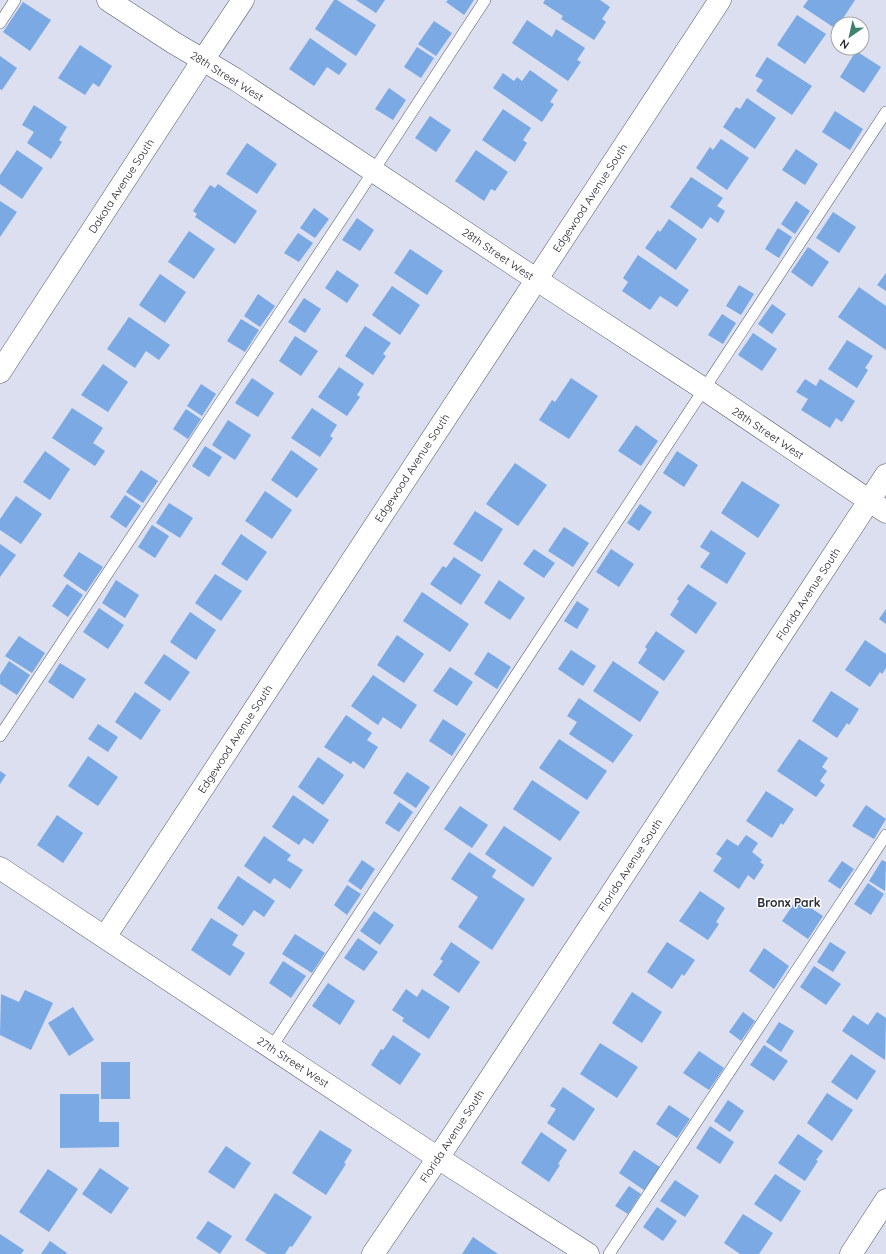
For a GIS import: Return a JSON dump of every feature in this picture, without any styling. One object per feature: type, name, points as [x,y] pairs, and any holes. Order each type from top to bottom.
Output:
[{"type":"street","name":"28th Street West","points":[[108,0],[174,43],[235,79],[704,389],[878,506]]},
{"type":"street","name":"Dakota Avenue South","points":[[0,372],[243,0]]},
{"type":"street","name":"Edgewood Avenue South","points":[[105,937],[720,0]]},
{"type":"street","name":"Florida Avenue South","points":[[374,1254],[878,506],[886,475]]},
{"type":"street","name":"27th Street West","points":[[0,868],[438,1158],[588,1254]]},
{"type":"street","points":[[851,1254],[886,1200]]},
{"type":"lane","points":[[0,23],[15,0]]},
{"type":"lane","points":[[0,736],[485,0]]},
{"type":"lane","points":[[271,1048],[886,112]]},
{"type":"lane","points":[[609,1254],[886,835]]},
{"type":"building","points":[[334,0],[337,0],[376,25],[356,56],[315,29]]},
{"type":"building","points":[[356,0],[385,0],[376,13]]},
{"type":"building","points":[[448,0],[474,0],[464,15],[446,2]]},
{"type":"building","points":[[545,0],[600,0],[610,7],[602,19],[606,22],[594,40],[561,19],[563,16],[543,3]]},
{"type":"building","points":[[808,0],[855,0],[845,16],[830,16],[830,25],[803,7]]},
{"type":"building","points":[[23,2],[51,20],[30,51],[3,32]]},
{"type":"building","points":[[797,15],[826,34],[805,64],[777,45]]},
{"type":"building","points":[[527,20],[552,37],[556,29],[585,48],[577,60],[581,62],[568,81],[512,43]]},
{"type":"building","points":[[434,21],[452,33],[436,56],[418,44]]},
{"type":"building","points":[[310,38],[347,64],[339,75],[327,67],[314,86],[289,69]]},
{"type":"building","points":[[80,45],[112,66],[99,87],[93,83],[85,95],[58,78]]},
{"type":"building","points":[[417,47],[434,58],[421,78],[404,67]]},
{"type":"building","points":[[0,56],[17,68],[2,90],[0,89]]},
{"type":"building","points":[[853,56],[864,56],[881,67],[864,93],[840,77]]},
{"type":"building","points":[[767,57],[812,86],[792,115],[756,91],[763,80],[755,76]]},
{"type":"building","points":[[530,70],[558,90],[550,102],[554,104],[542,122],[493,88],[503,73],[514,81],[517,77],[522,81]]},
{"type":"building","points":[[389,88],[406,100],[393,120],[375,109]]},
{"type":"building","points":[[747,98],[776,118],[755,149],[723,127],[736,107],[740,109]]},
{"type":"building","points":[[34,105],[67,127],[59,140],[62,142],[51,159],[27,143],[34,132],[22,125]]},
{"type":"building","points":[[503,109],[531,128],[523,140],[527,143],[515,162],[482,140]]},
{"type":"building","points":[[835,111],[863,129],[850,150],[822,132]]},
{"type":"building","points":[[430,116],[451,130],[436,152],[415,138]]},
{"type":"building","points":[[721,139],[749,158],[727,190],[696,168],[710,147],[713,150]]},
{"type":"building","points":[[247,143],[277,164],[257,194],[226,174]]},
{"type":"building","points":[[796,149],[818,164],[805,185],[782,170]]},
{"type":"building","points":[[17,150],[43,168],[22,199],[0,184],[0,175]]},
{"type":"building","points":[[476,150],[508,172],[495,191],[491,189],[484,201],[455,181]]},
{"type":"building","points":[[691,177],[723,198],[717,206],[725,211],[718,223],[710,217],[702,229],[670,207]]},
{"type":"building","points":[[218,184],[257,211],[235,244],[195,217],[197,214],[193,211],[210,185],[215,188]]},
{"type":"building","points":[[0,201],[17,212],[0,237]]},
{"type":"building","points":[[796,201],[810,211],[795,234],[781,224]]},
{"type":"building","points":[[314,208],[329,219],[315,238],[300,228]]},
{"type":"building","points":[[833,212],[856,227],[839,253],[816,238]]},
{"type":"building","points":[[357,218],[374,230],[360,251],[342,240]]},
{"type":"building","points":[[669,219],[697,239],[676,270],[645,248],[658,230],[660,232]]},
{"type":"building","points":[[778,228],[792,237],[779,258],[765,249]]},
{"type":"building","points":[[189,231],[215,249],[194,279],[168,262]]},
{"type":"building","points":[[298,233],[313,243],[299,262],[284,253]]},
{"type":"building","points":[[808,247],[829,262],[812,287],[791,272]]},
{"type":"building","points":[[410,249],[443,271],[427,295],[394,273]]},
{"type":"building","points":[[638,255],[689,290],[677,307],[660,296],[650,310],[622,291],[628,282],[623,278]]},
{"type":"building","points":[[337,270],[359,285],[347,303],[325,288]]},
{"type":"building","points":[[886,273],[886,291],[877,285]]},
{"type":"building","points":[[160,274],[186,292],[165,323],[139,305]]},
{"type":"building","points":[[739,285],[754,294],[741,315],[726,306]]},
{"type":"building","points":[[392,286],[420,305],[400,335],[372,315]]},
{"type":"building","points":[[859,287],[886,306],[886,350],[838,317]]},
{"type":"building","points":[[258,294],[275,306],[260,327],[244,316]]},
{"type":"building","points":[[304,298],[321,309],[305,333],[288,322]]},
{"type":"building","points":[[772,304],[786,314],[772,334],[758,324]]},
{"type":"building","points":[[722,314],[736,323],[723,344],[708,335]]},
{"type":"building","points":[[129,317],[170,345],[159,360],[146,351],[135,368],[107,349]]},
{"type":"building","points":[[241,319],[259,330],[245,352],[227,341]]},
{"type":"building","points":[[365,326],[391,343],[383,354],[386,356],[373,375],[345,356]]},
{"type":"building","points":[[753,333],[777,349],[762,371],[738,355]]},
{"type":"building","points":[[295,336],[318,351],[301,376],[279,361]]},
{"type":"building","points":[[847,340],[873,356],[865,368],[868,370],[857,388],[828,369]]},
{"type":"building","points":[[103,364],[128,382],[108,412],[81,395]]},
{"type":"building","points":[[339,367],[364,384],[357,395],[360,397],[347,416],[318,397]]},
{"type":"building","points":[[252,378],[274,393],[258,417],[235,403]]},
{"type":"building","points":[[571,378],[598,396],[569,439],[539,420],[552,400],[555,402]]},
{"type":"building","points":[[805,379],[816,386],[820,379],[855,401],[842,422],[836,418],[830,428],[801,410],[808,399],[796,392]]},
{"type":"building","points":[[201,384],[216,394],[202,416],[187,406]]},
{"type":"building","points":[[72,408],[103,428],[93,443],[105,451],[95,466],[52,438]]},
{"type":"building","points":[[312,408],[337,425],[330,436],[333,438],[320,457],[291,438]]},
{"type":"building","points":[[186,409],[201,419],[188,439],[173,429]]},
{"type":"building","points":[[228,420],[251,435],[235,460],[212,445]]},
{"type":"building","points":[[636,425],[658,441],[641,466],[618,451]]},
{"type":"building","points":[[205,446],[222,457],[209,477],[192,466]]},
{"type":"building","points":[[291,450],[318,469],[297,498],[271,480]]},
{"type":"building","points":[[45,451],[70,469],[50,500],[23,482]]},
{"type":"building","points":[[677,451],[698,465],[684,487],[663,473]]},
{"type":"building","points":[[515,463],[547,485],[518,526],[486,504]]},
{"type":"building","points":[[141,470],[158,481],[143,503],[126,492]]},
{"type":"building","points":[[742,481],[780,505],[758,538],[721,513]]},
{"type":"building","points":[[265,491],[292,510],[272,539],[245,521]]},
{"type":"building","points":[[125,495],[141,506],[126,528],[110,517]]},
{"type":"building","points":[[16,496],[42,514],[21,544],[0,530],[0,519]]},
{"type":"building","points":[[169,503],[193,518],[180,538],[156,523]]},
{"type":"building","points":[[640,504],[652,512],[639,531],[627,523]]},
{"type":"building","points":[[475,511],[503,529],[482,562],[453,544]]},
{"type":"building","points":[[152,525],[169,536],[155,558],[138,547]]},
{"type":"building","points":[[564,527],[589,543],[573,567],[548,551]]},
{"type":"building","points":[[711,530],[746,553],[727,584],[700,567],[710,553],[700,547]]},
{"type":"building","points":[[241,534],[267,552],[247,581],[221,564]]},
{"type":"building","points":[[0,544],[16,555],[0,577]]},
{"type":"building","points":[[534,549],[555,563],[544,578],[523,564]]},
{"type":"building","points":[[611,549],[634,564],[619,587],[596,572]]},
{"type":"building","points":[[79,552],[103,567],[86,592],[63,576]]},
{"type":"building","points":[[454,557],[481,575],[461,605],[430,584],[443,566],[446,568]]},
{"type":"building","points":[[215,574],[242,591],[221,621],[195,603]]},
{"type":"building","points":[[116,580],[139,595],[125,618],[102,603]]},
{"type":"building","points":[[499,580],[525,598],[510,620],[484,603]]},
{"type":"building","points":[[67,584],[83,595],[68,617],[52,606]]},
{"type":"building","points":[[688,584],[717,603],[696,634],[670,615],[679,601],[677,599]]},
{"type":"building","points":[[422,592],[469,624],[450,652],[403,621]]},
{"type":"building","points":[[577,601],[589,609],[577,629],[564,621]]},
{"type":"building","points":[[99,608],[124,625],[108,649],[83,632]]},
{"type":"building","points":[[886,609],[886,624],[879,619]]},
{"type":"building","points":[[190,612],[216,630],[196,660],[170,642]]},
{"type":"building","points":[[656,631],[685,651],[664,681],[638,663],[647,649],[645,647]]},
{"type":"building","points":[[397,635],[424,654],[404,683],[377,665]]},
{"type":"building","points":[[19,636],[45,653],[32,673],[5,656]]},
{"type":"building","points":[[865,640],[886,654],[886,668],[882,674],[880,672],[870,687],[845,670]]},
{"type":"building","points":[[571,650],[596,666],[583,686],[558,669]]},
{"type":"building","points":[[488,652],[511,667],[497,689],[474,674]]},
{"type":"building","points":[[164,654],[190,672],[170,701],[144,683]]},
{"type":"building","points":[[9,661],[30,675],[17,695],[0,684],[0,675]]},
{"type":"building","points":[[613,661],[659,692],[640,722],[593,691]]},
{"type":"building","points":[[60,663],[86,679],[73,699],[48,682]]},
{"type":"building","points":[[450,667],[473,682],[457,706],[433,691]]},
{"type":"building","points":[[373,675],[417,705],[401,729],[383,717],[378,725],[351,706]]},
{"type":"building","points":[[831,691],[859,709],[849,725],[847,723],[837,738],[812,721]]},
{"type":"building","points":[[135,692],[161,710],[141,740],[115,722]]},
{"type":"building","points":[[579,698],[633,735],[613,763],[569,734],[577,722],[567,716]]},
{"type":"building","points":[[346,715],[372,733],[367,740],[378,747],[364,769],[353,761],[351,764],[324,747]]},
{"type":"building","points":[[443,719],[466,734],[452,756],[429,741]]},
{"type":"building","points":[[98,724],[118,737],[108,752],[88,739]]},
{"type":"building","points":[[559,739],[607,771],[587,800],[539,768]]},
{"type":"building","points":[[799,739],[828,758],[822,767],[827,771],[820,781],[825,785],[816,797],[777,771]]},
{"type":"building","points":[[88,756],[118,777],[98,806],[68,786]]},
{"type":"building","points":[[318,757],[344,775],[323,805],[298,787]]},
{"type":"building","points":[[0,771],[6,775],[0,784]]},
{"type":"building","points":[[407,772],[430,787],[416,808],[393,793]]},
{"type":"building","points":[[532,780],[580,812],[560,841],[513,809]]},
{"type":"building","points":[[766,791],[794,809],[783,825],[781,823],[772,838],[746,821]]},
{"type":"building","points":[[293,795],[329,820],[313,844],[304,838],[299,845],[272,827]]},
{"type":"building","points":[[399,802],[413,812],[399,832],[385,823]]},
{"type":"building","points":[[866,805],[886,819],[874,839],[852,826]]},
{"type":"building","points":[[460,806],[488,825],[472,848],[444,829]]},
{"type":"building","points":[[57,815],[83,833],[63,863],[37,845]]},
{"type":"building","points":[[504,826],[552,858],[533,887],[485,854]]},
{"type":"building","points":[[746,835],[758,843],[752,852],[762,860],[760,862],[764,865],[754,880],[748,875],[739,889],[713,871],[722,858],[716,854],[727,839],[738,846]]},
{"type":"building","points":[[264,836],[291,855],[287,860],[303,870],[290,889],[274,878],[270,884],[244,866]]},
{"type":"building","points":[[469,852],[496,870],[492,877],[525,899],[492,950],[458,927],[478,897],[451,879]]},
{"type":"building","points":[[362,860],[375,869],[361,890],[348,881]]},
{"type":"building","points":[[882,860],[886,862],[885,891],[869,881]]},
{"type":"building","points":[[842,861],[854,869],[840,889],[828,881]]},
{"type":"building","points":[[238,876],[275,901],[264,917],[254,910],[243,926],[217,908]]},
{"type":"building","points":[[868,883],[884,894],[871,915],[854,904]]},
{"type":"building","points":[[347,885],[361,894],[347,915],[334,905]]},
{"type":"building","points":[[700,891],[725,908],[716,922],[719,924],[708,940],[679,921]]},
{"type":"building","points":[[797,899],[823,916],[808,939],[782,921]]},
{"type":"building","points":[[374,911],[394,925],[380,945],[360,931]]},
{"type":"building","points":[[211,918],[238,935],[232,945],[245,953],[230,976],[191,950]]},
{"type":"building","points":[[295,934],[325,953],[312,973],[282,954]]},
{"type":"building","points":[[358,938],[378,952],[364,971],[344,958]]},
{"type":"building","points":[[451,942],[480,962],[459,993],[433,975],[443,961],[440,959]]},
{"type":"building","points":[[667,942],[695,960],[684,976],[682,974],[672,989],[647,972]]},
{"type":"building","points":[[830,942],[846,952],[833,972],[817,962]]},
{"type":"building","points":[[764,948],[789,966],[774,989],[749,971]]},
{"type":"building","points":[[283,961],[306,976],[291,998],[269,983]]},
{"type":"building","points":[[814,966],[841,984],[826,1005],[800,987]]},
{"type":"building","points":[[328,983],[355,1001],[340,1025],[312,1006]]},
{"type":"building","points":[[406,989],[417,997],[422,989],[450,1007],[429,1039],[402,1021],[404,1018],[392,1010]]},
{"type":"building","points":[[25,990],[53,1003],[31,1050],[0,1035],[1,994],[19,1002]]},
{"type":"building","points":[[632,992],[662,1012],[642,1043],[612,1023]]},
{"type":"building","points":[[73,1007],[94,1040],[69,1056],[48,1023]]},
{"type":"building","points":[[743,1012],[755,1021],[741,1041],[729,1032]]},
{"type":"building","points":[[877,1012],[886,1018],[885,1060],[842,1031],[853,1015],[868,1025]]},
{"type":"building","points":[[779,1022],[794,1031],[781,1052],[766,1042]]},
{"type":"building","points":[[393,1035],[421,1054],[400,1085],[371,1065],[381,1049],[383,1050]]},
{"type":"building","points":[[600,1043],[638,1067],[617,1098],[580,1074]]},
{"type":"building","points":[[764,1045],[788,1061],[774,1081],[750,1065]]},
{"type":"building","points":[[699,1051],[724,1068],[709,1090],[683,1073]]},
{"type":"building","points":[[851,1054],[876,1071],[857,1100],[831,1082]]},
{"type":"building","points":[[101,1062],[130,1062],[130,1099],[101,1099]]},
{"type":"building","points":[[563,1087],[595,1109],[574,1141],[547,1123],[556,1109],[550,1106]]},
{"type":"building","points":[[827,1093],[853,1110],[832,1141],[807,1123]]},
{"type":"building","points":[[60,1094],[99,1094],[99,1122],[119,1122],[119,1147],[60,1148]]},
{"type":"building","points":[[728,1100],[744,1111],[730,1132],[714,1121]]},
{"type":"building","points":[[669,1105],[690,1119],[677,1138],[656,1124]]},
{"type":"building","points":[[710,1126],[734,1142],[720,1164],[696,1148]]},
{"type":"building","points":[[320,1130],[352,1150],[344,1163],[346,1164],[326,1195],[292,1173]]},
{"type":"building","points":[[541,1132],[567,1150],[558,1164],[560,1165],[549,1182],[521,1163]]},
{"type":"building","points":[[798,1134],[823,1151],[816,1160],[818,1161],[805,1181],[778,1163]]},
{"type":"building","points":[[226,1146],[251,1163],[234,1189],[208,1172]]},
{"type":"building","points":[[634,1150],[660,1167],[644,1190],[619,1173]]},
{"type":"building","points":[[100,1168],[129,1188],[111,1214],[82,1194]]},
{"type":"building","points":[[48,1169],[78,1189],[49,1232],[19,1212]]},
{"type":"building","points":[[775,1174],[801,1191],[781,1222],[754,1204]]},
{"type":"building","points":[[675,1180],[699,1196],[685,1217],[660,1201]]},
{"type":"building","points":[[629,1186],[641,1194],[628,1214],[615,1206]]},
{"type":"building","points":[[275,1193],[312,1217],[292,1247],[290,1246],[285,1254],[267,1254],[245,1240]]},
{"type":"building","points":[[657,1207],[677,1221],[663,1241],[643,1227]]},
{"type":"building","points":[[743,1214],[773,1233],[759,1254],[740,1254],[724,1243]]},
{"type":"building","points":[[208,1221],[232,1236],[220,1254],[196,1238]]},
{"type":"building","points":[[0,1234],[24,1250],[21,1254],[0,1254]]},
{"type":"building","points":[[473,1237],[498,1254],[462,1254]]},
{"type":"building","points":[[50,1241],[67,1253],[41,1254]]},
{"type":"district","name":"Bronx Park","points":[[789,903]]}]
